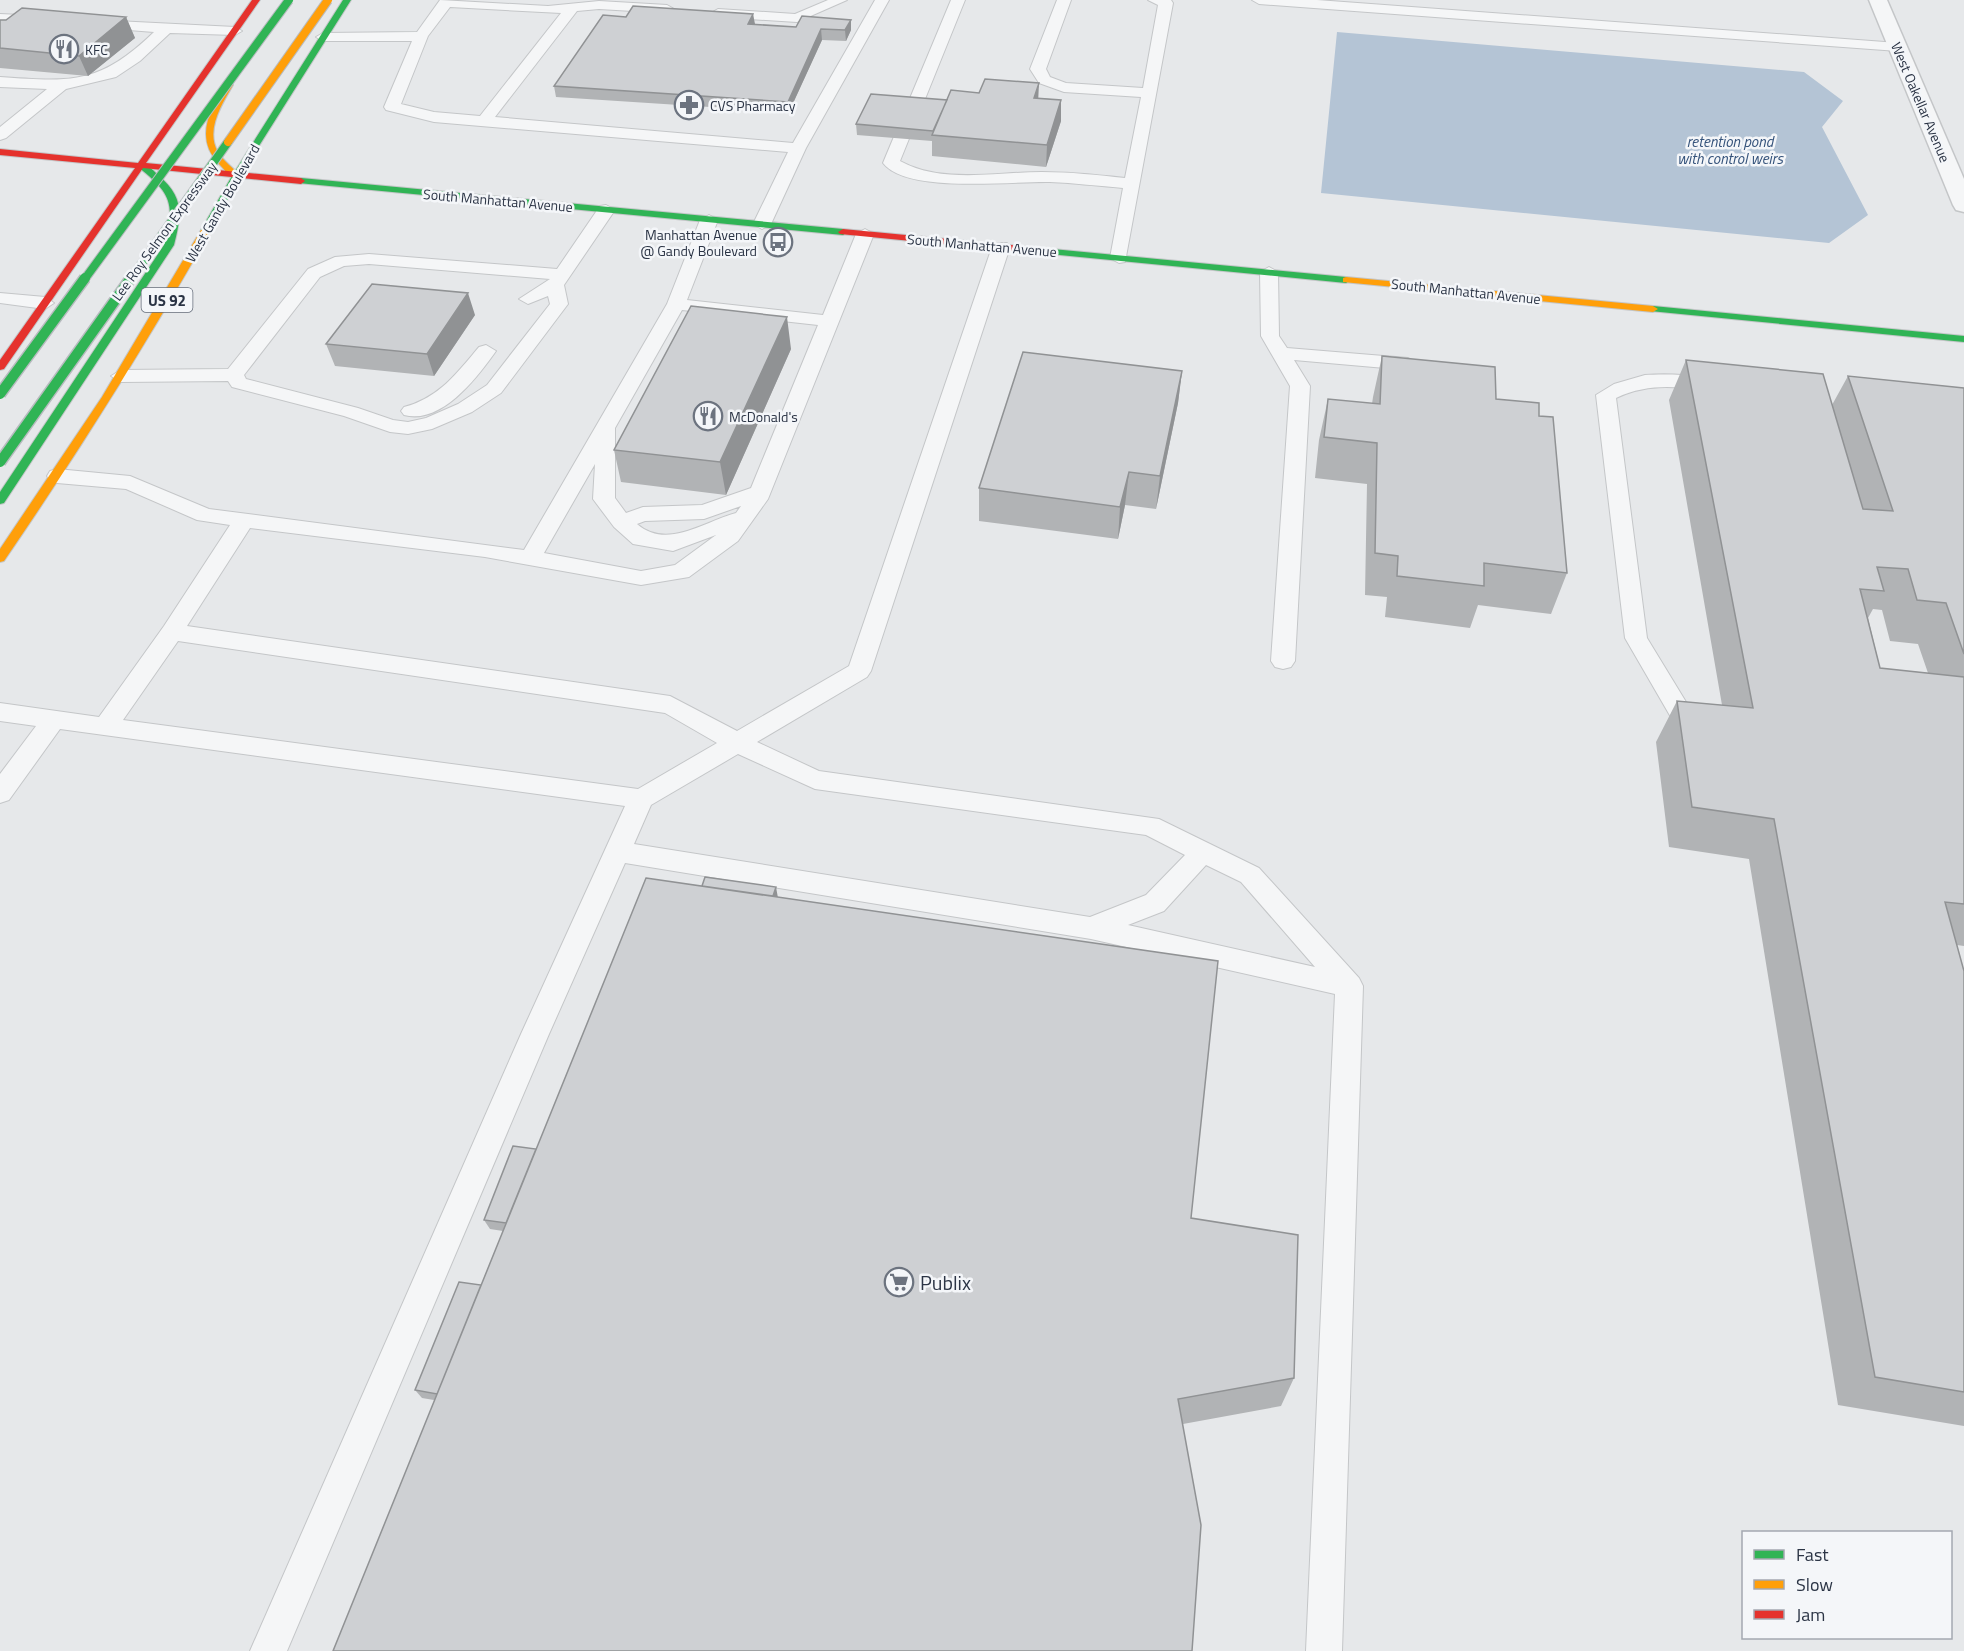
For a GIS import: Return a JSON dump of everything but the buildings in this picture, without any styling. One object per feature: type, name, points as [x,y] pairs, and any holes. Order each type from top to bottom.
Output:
[{"type":"main road","points":[[0,368],[256,0]]},
{"type":"main road","points":[[236,176],[212,150],[210,126],[217,104],[283,0]]},
{"type":"main road","points":[[0,394],[289,0]]},
{"type":"main road","name":"Lee Roy Selmon Expressway","points":[[0,462],[328,0]]},
{"type":"main road","name":"West Gandy Boulevard","points":[[0,558],[57,476],[152,327],[236,176],[347,0]]},
{"type":"main road","name":"South Manhattan Avenue","points":[[0,152],[1964,339]]},
{"type":"main road","points":[[0,500],[169,245],[179,217],[173,190],[141,165]]},
{"type":"street","name":"West Oakellar Avenue","points":[[1878,0],[1964,205]]},
{"type":"lane","points":[[428,0],[548,10],[599,5],[682,10]]},
{"type":"lane","points":[[777,17],[788,0]]},
{"type":"lane","points":[[706,12],[797,18],[840,0]]},
{"type":"lane","points":[[762,224],[798,148],[882,0]]},
{"type":"lane","points":[[958,0],[891,163],[900,170],[956,179],[1001,181],[1040,177],[1132,184]]},
{"type":"lane","points":[[1064,0],[1038,69],[1044,80],[1064,87],[1149,93]]},
{"type":"lane","points":[[1259,0],[1898,47]]},
{"type":"lane","points":[[1119,258],[1149,93],[1171,1]]},
{"type":"lane","points":[[446,2],[421,36],[392,107],[434,117],[798,148]]},
{"type":"lane","points":[[484,121],[573,8]]},
{"type":"lane","points":[[0,18],[59,21]]},
{"type":"lane","points":[[83,23],[235,31]]},
{"type":"lane","points":[[0,82],[61,85],[115,72],[166,28]]},
{"type":"lane","points":[[323,37],[421,36]]},
{"type":"lane","points":[[0,135],[61,85]]},
{"type":"lane","points":[[528,299],[559,280],[606,210]]},
{"type":"lane","points":[[530,559],[676,304],[709,220]]},
{"type":"lane","points":[[57,476],[130,483],[205,515],[485,550],[641,578],[681,572],[730,537],[760,492],[865,234]]},
{"type":"lane","points":[[268,1651],[616,851],[641,799],[859,671],[1001,247]]},
{"type":"lane","points":[[234,375],[314,273],[341,261],[369,259],[559,280]]},
{"type":"lane","points":[[1269,272],[1270,336],[1300,386],[1283,661]]},
{"type":"lane","points":[[234,375],[239,383],[254,388],[351,412],[390,426],[408,428],[432,423],[465,408],[494,389],[559,304],[559,280]]},
{"type":"lane","points":[[0,298],[45,303]]},
{"type":"lane","points":[[676,304],[830,321]]},
{"type":"lane","points":[[351,412],[393,413],[424,409],[447,396],[486,351]]},
{"type":"lane","points":[[1280,353],[1408,364]]},
{"type":"lane","points":[[121,376],[234,375]]},
{"type":"lane","points":[[1685,720],[1636,638],[1606,395],[1630,383],[1652,379],[1733,387]]},
{"type":"lane","points":[[606,426],[604,500],[622,522],[642,539],[673,544],[744,517]]},
{"type":"lane","points":[[622,522],[643,514],[704,512],[760,492]]},
{"type":"lane","points":[[106,725],[172,632],[245,519]]},
{"type":"lane","points":[[172,632],[670,705],[737,743],[815,780],[1150,826],[1250,875],[1349,986],[1324,1651]]},
{"type":"lane","points":[[0,712],[641,799]]},
{"type":"lane","points":[[0,793],[55,718]]},
{"type":"lane","points":[[616,851],[1091,928],[1349,986]]},
{"type":"lane","points":[[1091,928],[1155,903],[1203,852]]},
{"type":"water","name":"retention pond with control weirs","points":[[1337,32],[1804,72],[1843,101],[1822,127],[1868,215],[1829,243],[1321,193]]},
{"type":"traffic: fast","points":[[0,394],[289,0]]},
{"type":"traffic: fast","points":[[206,230],[236,176],[347,0]]},
{"type":"traffic: fast","points":[[0,462],[228,142]]},
{"type":"traffic: fast","points":[[0,500],[169,245],[176,207],[169,191],[141,165]]},
{"type":"traffic: fast","points":[[301,181],[843,232]]},
{"type":"traffic: fast","points":[[1042,251],[1346,280]]},
{"type":"traffic: fast","points":[[1653,309],[1964,339]]},
{"type":"traffic: slow","points":[[228,142],[328,0]]},
{"type":"traffic: slow","points":[[229,85],[212,117],[209,134],[213,151],[236,176]]},
{"type":"traffic: slow","points":[[0,558],[107,397],[206,230]]},
{"type":"traffic: slow","points":[[1346,280],[1653,309]]},
{"type":"traffic: jam","points":[[0,367],[256,0]]},
{"type":"traffic: jam","points":[[0,152],[301,181]]},
{"type":"traffic: jam","points":[[843,232],[1042,251]]},
{"type":"place","name":"KFC","points":[[64,49]]},
{"type":"place","name":"CVS Pharmacy","points":[[689,105]]},
{"type":"place","name":"Manhattan Avenue @ Gandy Boulevard","points":[[778,242]]},
{"type":"place","name":"McDonald's","points":[[708,416]]},
{"type":"place","name":"Publix","points":[[899,1282]]}]
